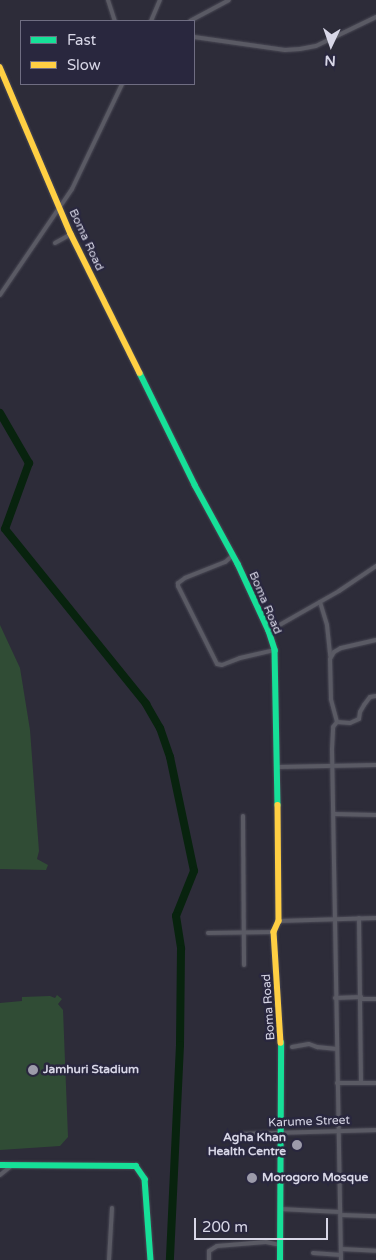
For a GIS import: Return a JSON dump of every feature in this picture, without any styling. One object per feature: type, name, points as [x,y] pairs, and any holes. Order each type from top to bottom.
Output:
[{"type":"street","points":[[108,0],[115,20]]},
{"type":"street","points":[[151,20],[160,0]]},
{"type":"street","points":[[192,20],[229,0]]},
{"type":"street","points":[[195,37],[285,50],[300,49],[316,46],[376,17]]},
{"type":"street","name":"Boma Road","points":[[0,67],[71,234],[232,556],[238,564],[269,631],[274,650],[278,767],[279,921],[274,932],[282,1041],[280,1260]]},
{"type":"street","points":[[0,295],[72,189],[122,85]]},
{"type":"street","points":[[55,243],[71,234]]},
{"type":"street","points":[[232,556],[226,562],[185,578],[178,586],[217,664],[222,665],[240,658],[274,650]]},
{"type":"street","points":[[269,631],[320,602],[376,566]]},
{"type":"street","points":[[320,602],[327,625],[331,699],[337,722]]},
{"type":"street","points":[[329,643],[335,648],[341,648],[376,640]]},
{"type":"street","points":[[330,657],[341,648]]},
{"type":"street","points":[[337,722],[350,723],[359,719],[360,712],[370,697],[376,696]]},
{"type":"street","points":[[337,722],[333,727],[333,920],[341,1260]]},
{"type":"street","points":[[278,767],[376,764]]},
{"type":"street","points":[[334,814],[376,815]]},
{"type":"street","points":[[243,816],[244,965]]},
{"type":"street","points":[[359,918],[361,1082]]},
{"type":"street","points":[[279,921],[376,918]]},
{"type":"street","points":[[208,933],[274,932]]},
{"type":"street","points":[[335,998],[361,997],[361,999],[376,999]]},
{"type":"street","points":[[292,1047],[309,1044],[337,1049]]},
{"type":"street","points":[[337,1083],[376,1083]]},
{"type":"street","name":"Karume Street","points":[[242,1134],[376,1130]]},
{"type":"street","points":[[0,1165],[136,1166],[145,1179],[151,1260]]},
{"type":"street","points":[[0,1175],[11,1166]]},
{"type":"street","points":[[109,1260],[112,1208]]},
{"type":"street","points":[[280,1209],[376,1216]]},
{"type":"street","points":[[209,1260],[209,1252],[217,1246],[266,1242],[280,1245]]},
{"type":"street","points":[[341,1249],[376,1252]]},
{"type":"street","points":[[313,1253],[341,1255]]},
{"type":"green space","points":[[0,625],[20,668],[30,730],[39,851],[37,859],[48,865],[46,870],[0,869]]},
{"type":"green space","name":"Jamhuri Stadium","points":[[57,995],[62,999],[58,1004],[63,1010],[68,1137],[60,1146],[0,1150],[0,1003],[22,1001],[22,997],[50,996],[55,998]]},
{"type":"waterway","points":[[0,413],[29,463],[5,529],[146,704],[160,728],[170,757],[194,871],[176,916],[181,949],[180,1045],[170,1260]]},
{"type":"traffic: fast","points":[[140,373],[195,485],[238,564],[269,631],[275,650],[278,805]]},
{"type":"traffic: fast","points":[[280,1260],[281,1043]]},
{"type":"traffic: fast","points":[[0,1165],[136,1166],[145,1179],[151,1260]]},
{"type":"traffic: slow","points":[[0,67],[71,234],[140,373]]},
{"type":"traffic: slow","points":[[278,805],[279,921],[274,932],[281,1043]]},
{"type":"place","name":"Jamhuri Stadium","points":[[33,1070]]},
{"type":"place","name":"Agha Khan Health Centre","points":[[297,1145]]},
{"type":"place","name":"Morogoro Mosque","points":[[252,1178]]}]
